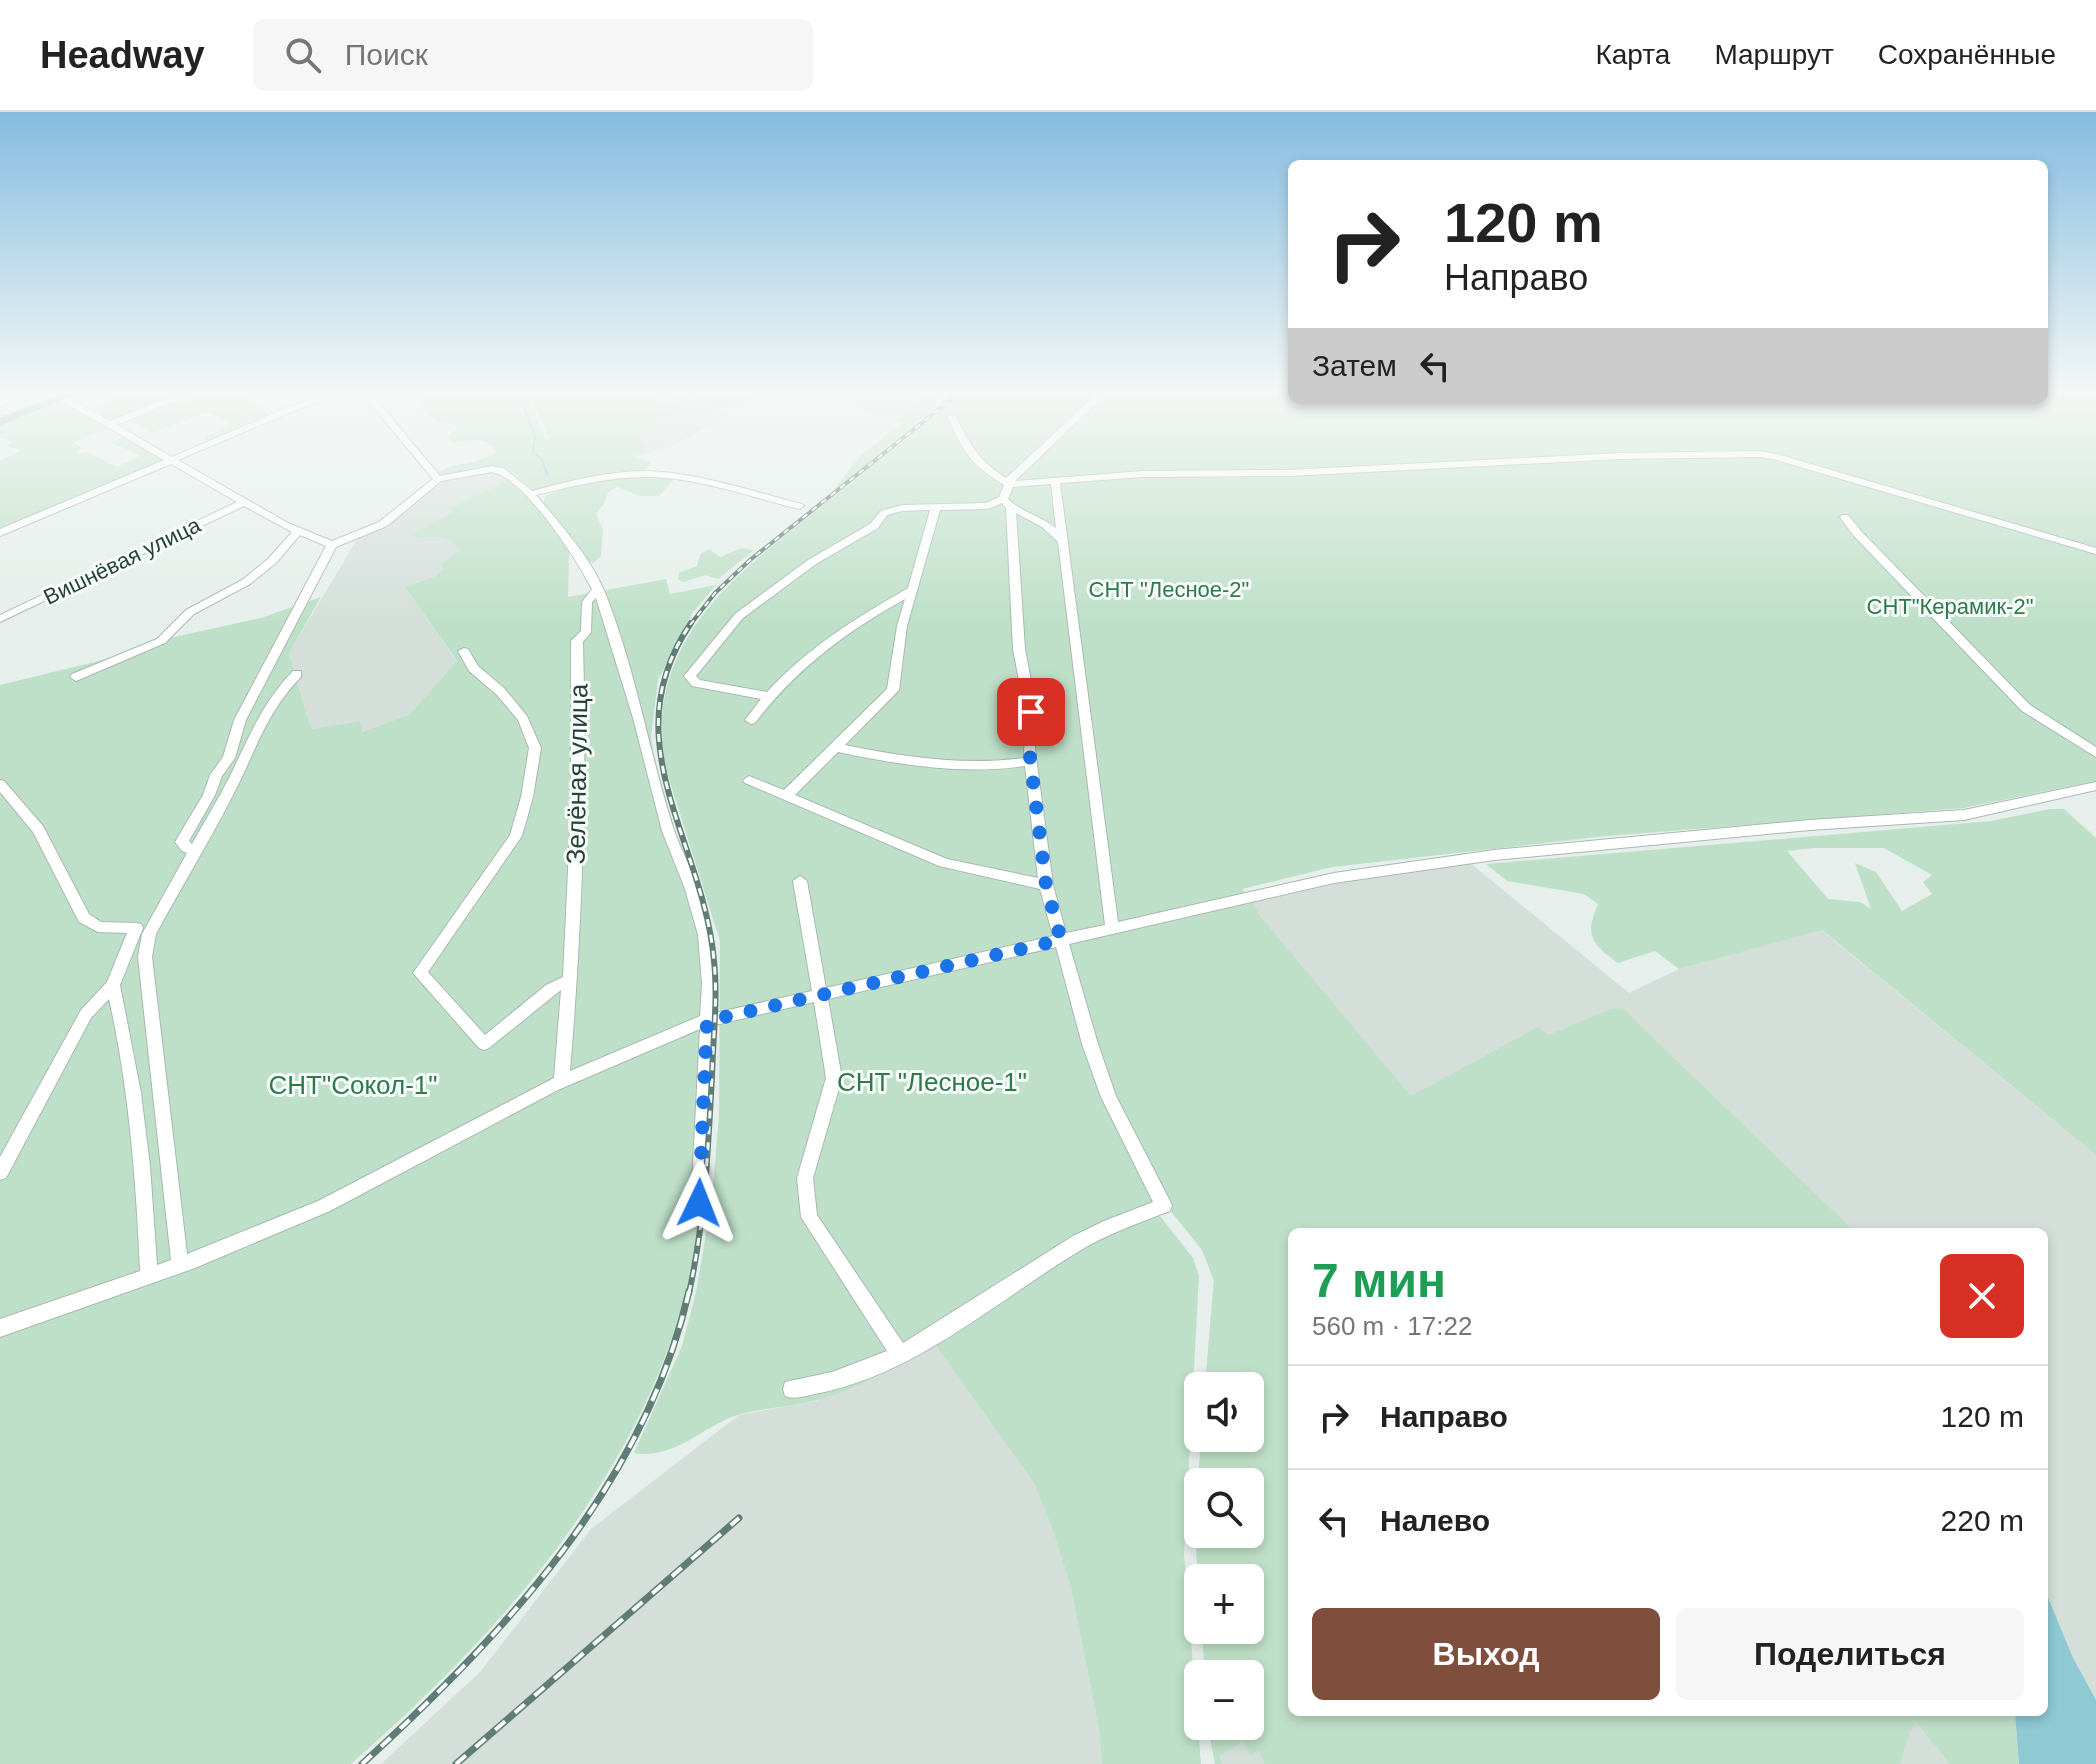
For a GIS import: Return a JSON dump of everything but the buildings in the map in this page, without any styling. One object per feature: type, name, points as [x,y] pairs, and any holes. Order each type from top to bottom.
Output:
[{"type":"street","points":[[0,533],[150,468]]},
{"type":"street","points":[[186,468],[298,532],[332,545]]},
{"type":"street","points":[[429,468],[438,479]]},
{"type":"street","points":[[983,468],[1009,484],[1143,474],[1289,473],[1385,468]]},
{"type":"street","points":[[792,1389],[825,1385],[900,1355],[1081,1241],[1164,1206],[1109,1097],[1046,885],[1031,761],[1031,712],[1019,649],[1007,503],[1011,478],[1022,468]]},
{"type":"street","points":[[1815,468],[2096,551]]},
{"type":"street","points":[[196,849],[187,848],[182,842],[209,795],[216,775],[229,758],[240,720],[332,545],[383,524],[438,479],[492,469],[502,471],[530,494],[579,555],[597,589],[639,718],[668,831],[699,910],[709,984],[696,1210]]},
{"type":"street","points":[[530,494],[594,478],[648,474],[697,481],[799,506]]},
{"type":"street","points":[[1055,481],[1112,929]]},
{"type":"street","name":"Вишнёвая улица","points":[[0,619],[243,503]]},
{"type":"street","points":[[768,696],[696,683],[690,676],[739,616],[812,562],[874,526],[884,513],[902,508],[1007,503],[1054,529],[1062,541]]},
{"type":"street","points":[[787,795],[893,690],[902,626],[936,508]]},
{"type":"street","points":[[1845,517],[2026,708],[2096,753]]},
{"type":"street","points":[[76,677],[161,641],[190,612],[246,582],[264,568],[298,532]]},
{"type":"street","name":"Зелёная улица","points":[[561,1082],[571,979],[580,724],[577,641],[586,632],[587,602],[597,589]]},
{"type":"street","points":[[751,720],[768,696],[817,648],[914,589]]},
{"type":"street","points":[[464,651],[473,668],[500,691],[523,719],[535,748],[527,797],[516,836],[420,973],[484,1044],[551,989],[571,979]]},
{"type":"street","points":[[180,1265],[145,957],[149,934],[236,776],[245,751],[271,706],[297,674]]},
{"type":"street","points":[[835,747],[910,761],[966,767],[1031,761]]},
{"type":"street","points":[[749,780],[944,863],[1046,885]]},
{"type":"street","points":[[0,784],[38,829],[84,918],[98,927],[136,928],[113,985],[86,1014],[0,1173]]},
{"type":"street","points":[[0,1328],[180,1265],[324,1206],[561,1082],[674,1030],[707,1021],[1319,881],[1399,867],[1779,828],[1964,815],[2096,786]]},
{"type":"street","points":[[800,881],[834,1078],[805,1178],[809,1217],[900,1355]]},
{"type":"street","points":[[113,985],[128,1042],[142,1142],[149,1276]]},
{"type":"shaded area","points":[[492,471],[508,480],[451,509],[454,511],[418,538],[444,537],[461,550],[458,555],[441,564],[445,569],[436,576],[405,587],[457,662],[410,714],[361,732],[360,721],[311,729],[289,653],[358,538],[399,516],[439,481]]},
{"type":"shaded area","points":[[1469,862],[1629,993],[1679,969],[1821,930],[2096,1155],[2096,1764],[1215,1764],[1211,1740],[1264,1740],[1264,1660],[1204,1660],[1203,1644],[1264,1644],[1264,1564],[1197,1564],[1196,1548],[1264,1548],[1264,1468],[1199,1468],[1200,1452],[1264,1452],[1264,1372],[1206,1372],[1220,1201],[1260,916],[1254,902],[1368,877]]},
{"type":"shaded area","points":[[935,1343],[1034,1483],[1052,1528],[1071,1588],[1099,1730],[1102,1764],[381,1764],[481,1671],[591,1529],[739,1415],[816,1401],[862,1383]]},
{"type":"green space","points":[[0,468],[148,468],[0,530]]},
{"type":"green space","points":[[482,468],[454,475],[438,474],[443,470]]},
{"type":"green space","points":[[504,468],[647,468],[645,471],[590,477],[536,491]]},
{"type":"green space","points":[[851,468],[863,468],[833,491]]},
{"type":"green space","points":[[869,468],[2096,468],[2096,781],[1964,808],[1607,836],[1332,867],[1242,889],[1254,902],[1260,916],[1411,1096],[1538,1027],[1549,1035],[1611,1009],[1622,1008],[1851,1228],[1288,1228],[1288,1716],[2015,1716],[2019,1764],[1950,1764],[1916,1722],[1900,1764],[1265,1764],[1258,1751],[1250,1755],[1243,1741],[1219,1756],[1222,1764],[1215,1764],[1211,1740],[1264,1740],[1264,1660],[1204,1660],[1203,1644],[1264,1644],[1264,1564],[1197,1564],[1196,1548],[1264,1548],[1264,1468],[1199,1468],[1200,1452],[1264,1452],[1264,1372],[1206,1372],[1214,1281],[1202,1250],[1168,1208],[1156,1211],[1193,1258],[1199,1276],[1194,1372],[1184,1372],[1184,1452],[1190,1452],[1189,1468],[1184,1468],[1184,1644],[1191,1644],[1193,1660],[1184,1660],[1184,1740],[1199,1740],[1201,1764],[1102,1764],[1099,1730],[1071,1588],[1052,1528],[1034,1483],[935,1344],[876,1377],[829,1397],[741,1414],[676,1447],[649,1454],[634,1453],[682,1346],[696,1292],[712,1199],[719,1115],[720,941],[665,766],[662,723],[668,684],[681,649],[725,589]]},
{"type":"green space","points":[[639,475],[675,478],[659,496],[640,496],[617,487],[608,492],[596,514],[603,529],[601,556],[593,563],[586,559],[543,503],[545,496],[593,479]]},
{"type":"green space","name":"СНТ\"Сокол-1\"","points":[[508,480],[526,494],[569,550],[568,597],[666,579],[670,594],[716,585],[693,612],[658,680],[651,736],[655,771],[672,833],[702,909],[703,1198],[688,1283],[662,1364],[626,1441],[582,1513],[531,1581],[474,1646],[351,1764],[0,1764],[0,685],[131,653],[170,638],[261,618],[321,597],[289,653],[311,729],[360,721],[362,732],[410,714],[457,661],[405,587],[436,576],[444,569],[441,564],[461,550],[444,537],[418,538],[412,535],[453,512],[450,509]]},
{"type":"green space","points":[[742,548],[754,550],[718,579],[705,575],[683,582],[678,579],[679,573],[697,566],[704,552],[710,550],[720,557]]},
{"type":"green space","points":[[2064,809],[2096,838],[2096,1155],[1822,930],[1679,969],[1655,951],[1618,963],[1601,950],[1593,938],[1592,923],[1598,904],[1584,894],[1507,881],[1486,864],[1991,821]],"holes":[[[1884,848],[1932,875],[1923,882],[1932,894],[1902,911],[1876,872],[1855,863],[1871,909],[1860,902],[1828,899],[1787,851]]]},
{"type":"water","points":[[2048,1598],[2073,1658],[2096,1700],[2096,1764],[2019,1764],[2015,1716],[2048,1716]]},
{"type":"waterway","points":[[545,468],[547,475]]},
{"type":"railway","points":[[690,625],[715,593],[750,560],[865,468]]},
{"type":"railway","points":[[689,1293],[705,1185],[715,975],[707,917],[668,792],[660,751],[659,709],[668,667],[691,623]]},
{"type":"railway","points":[[362,1764],[467,1663],[562,1552],[604,1491],[639,1428],[668,1361],[689,1291]]},
{"type":"railway","points":[[456,1764],[739,1518]]},
{"type":"route","points":[[699,1203],[707,1021],[941,970],[1061,940],[1046,885],[1029,749],[1031,712]]},
{"type":"park label","name":"СНТ \"Лесное-2\"","points":[[1169,589]]},
{"type":"park label","name":"СНТ\"Керамик-2\"","points":[[1950,606]]},
{"type":"park label","name":"СНТ \"Лесное-1\"","points":[[932,1082]]}]
